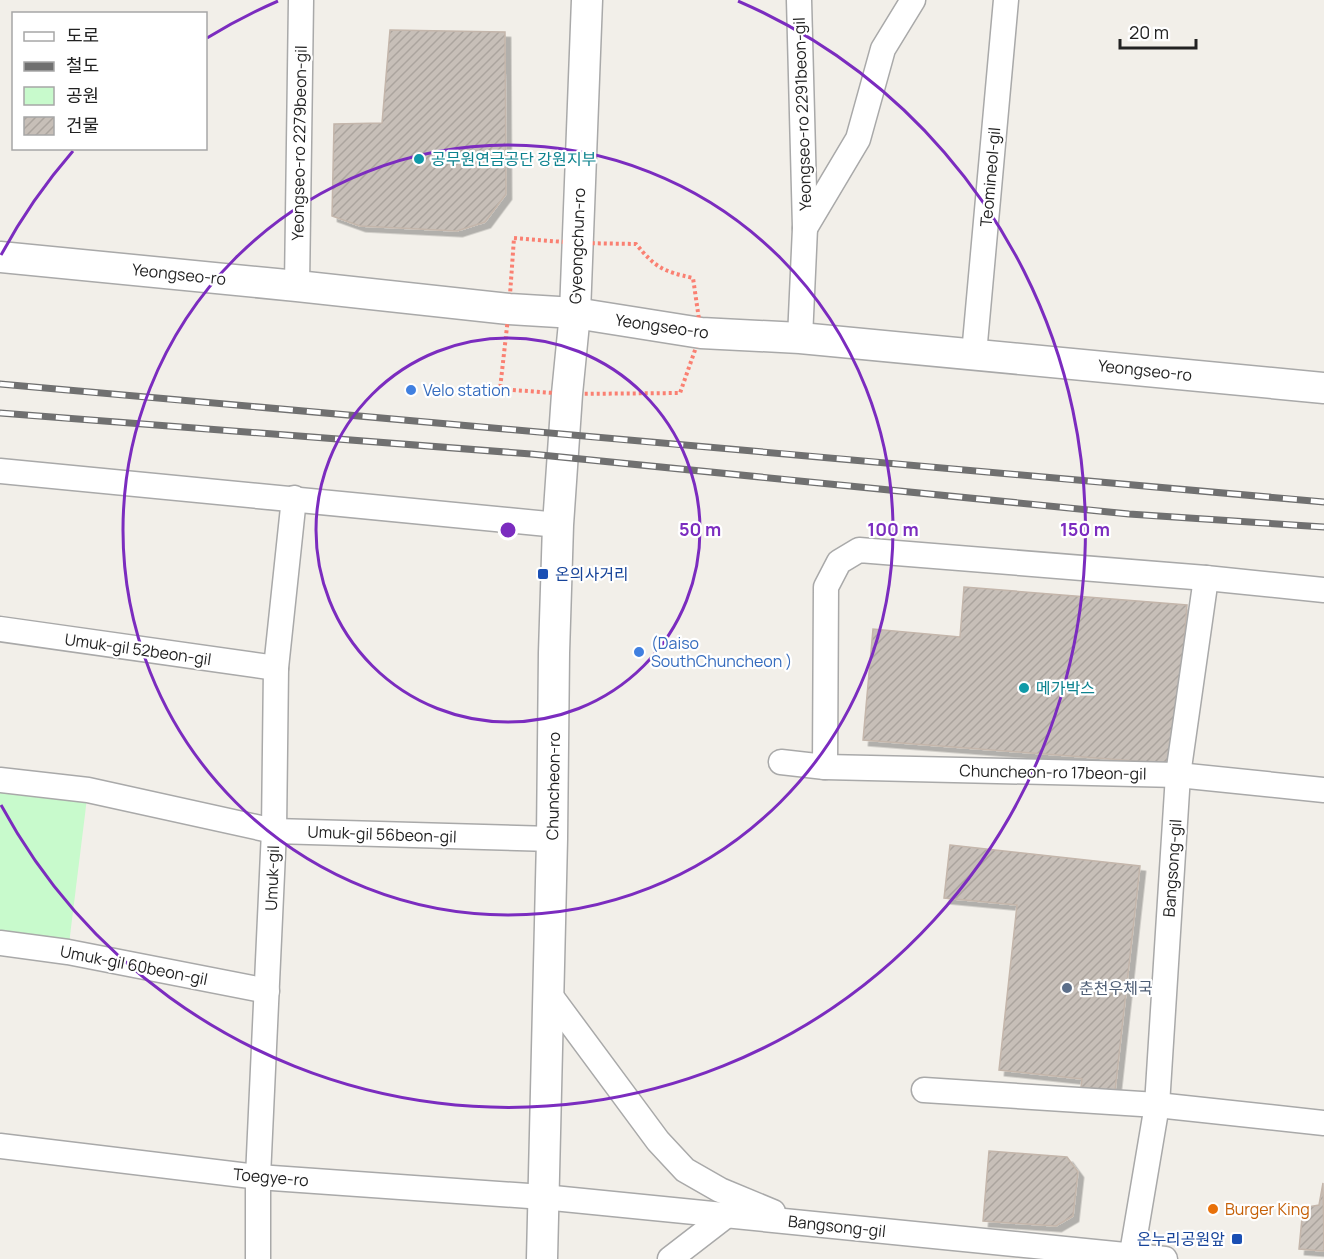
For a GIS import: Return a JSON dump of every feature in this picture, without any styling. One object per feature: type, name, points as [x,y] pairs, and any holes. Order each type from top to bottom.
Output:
[{"type":"street","name":"Yeongseo-ro 2279beon-gil","points":[[297,286],[301,0]]},
{"type":"street","name":"Gyeongchun-ro","points":[[574,313],[587,0]]},
{"type":"street","name":"Yeongseo-ro 2291beon-gil","points":[[799,0],[805,228],[800,338]]},
{"type":"street","name":"Yeongseo-ro 2291beon-gil","points":[[805,228],[858,139],[883,50],[913,0]]},
{"type":"street","name":"Teomineol-gil","points":[[974,354],[1006,0]]},
{"type":"street","name":"Yeongseo-ro","points":[[0,257],[509,309],[574,313],[701,333],[800,338],[1324,388]]},
{"type":"street","name":"Chuncheon-ro","points":[[542,1259],[558,525],[574,313]]},
{"type":"street","points":[[0,471],[558,525]]},
{"type":"street","name":"Umuk-gil","points":[[258,1259],[258,1177],[274,831],[276,668],[294,498]]},
{"type":"street","points":[[825,767],[826,587],[839,562],[859,550],[1206,578],[1324,590]]},
{"type":"street","name":"Bangsong-gil","points":[[1131,1257],[1157,1105],[1178,775],[1206,578]]},
{"type":"street","name":"Umuk-gil 52beon-gil","points":[[0,630],[276,668]]},
{"type":"street","name":"Chuncheon-ro 17beon-gil","points":[[781,762],[825,767],[1178,775],[1324,790]]},
{"type":"street","name":"Umuk-gil 56beon-gil","points":[[0,780],[88,790],[274,831],[552,839]]},
{"type":"street","name":"Umuk-gil 60beon-gil","points":[[0,943],[68,952],[267,991]]},
{"type":"street","points":[[547,992],[658,1141],[686,1170],[720,1190],[797,1222]]},
{"type":"street","points":[[924,1090],[1157,1105],[1324,1123]]},
{"type":"street","name":"Toegye-ro","points":[[0,1146],[258,1177],[543,1197]]},
{"type":"street","name":"Bangsong-gil","points":[[543,1197],[1165,1259]]},
{"type":"street","points":[[670,1259],[727,1215]]},
{"type":"green space","points":[[0,780],[88,790],[68,952],[0,943]]},
{"type":"building","name":"공무원연금공단 강원지부","points":[[390,30],[505,32],[506,194],[485,222],[457,231],[360,226],[332,216],[334,124],[382,123]]},
{"type":"building","name":"메가박스","points":[[964,587],[1187,605],[1174,764],[863,740],[873,629],[960,637]]},
{"type":"building","name":"춘천우체국","points":[[950,845],[1140,866],[1115,1091],[1081,1087],[1082,1079],[999,1070],[1017,905],[944,898]]},
{"type":"building","points":[[989,1151],[1067,1157],[1078,1172],[1073,1216],[1056,1226],[983,1221]]},
{"type":"building","points":[[1323,1183],[1324,1251],[1299,1249],[1303,1208],[1319,1205]]},
{"type":"railway","points":[[0,384],[1324,502]]},
{"type":"railway","points":[[0,413],[531,454],[1129,514],[1324,527]]},
{"type":"place","name":"공무원연금공단 강원지부","points":[[419,159]]},
{"type":"place","name":"Velo station","points":[[411,390]]},
{"type":"place","name":"온의사거리","points":[[543,574]]},
{"type":"place","name":"(Daiso SouthChuncheon )","points":[[639,652]]},
{"type":"place","name":"메가박스","points":[[1024,688]]},
{"type":"place","name":"춘천우체국","points":[[1067,988]]},
{"type":"place","name":"Burger King","points":[[1213,1209]]},
{"type":"place","name":"온누리공원앞","points":[[1237,1239]]}]
